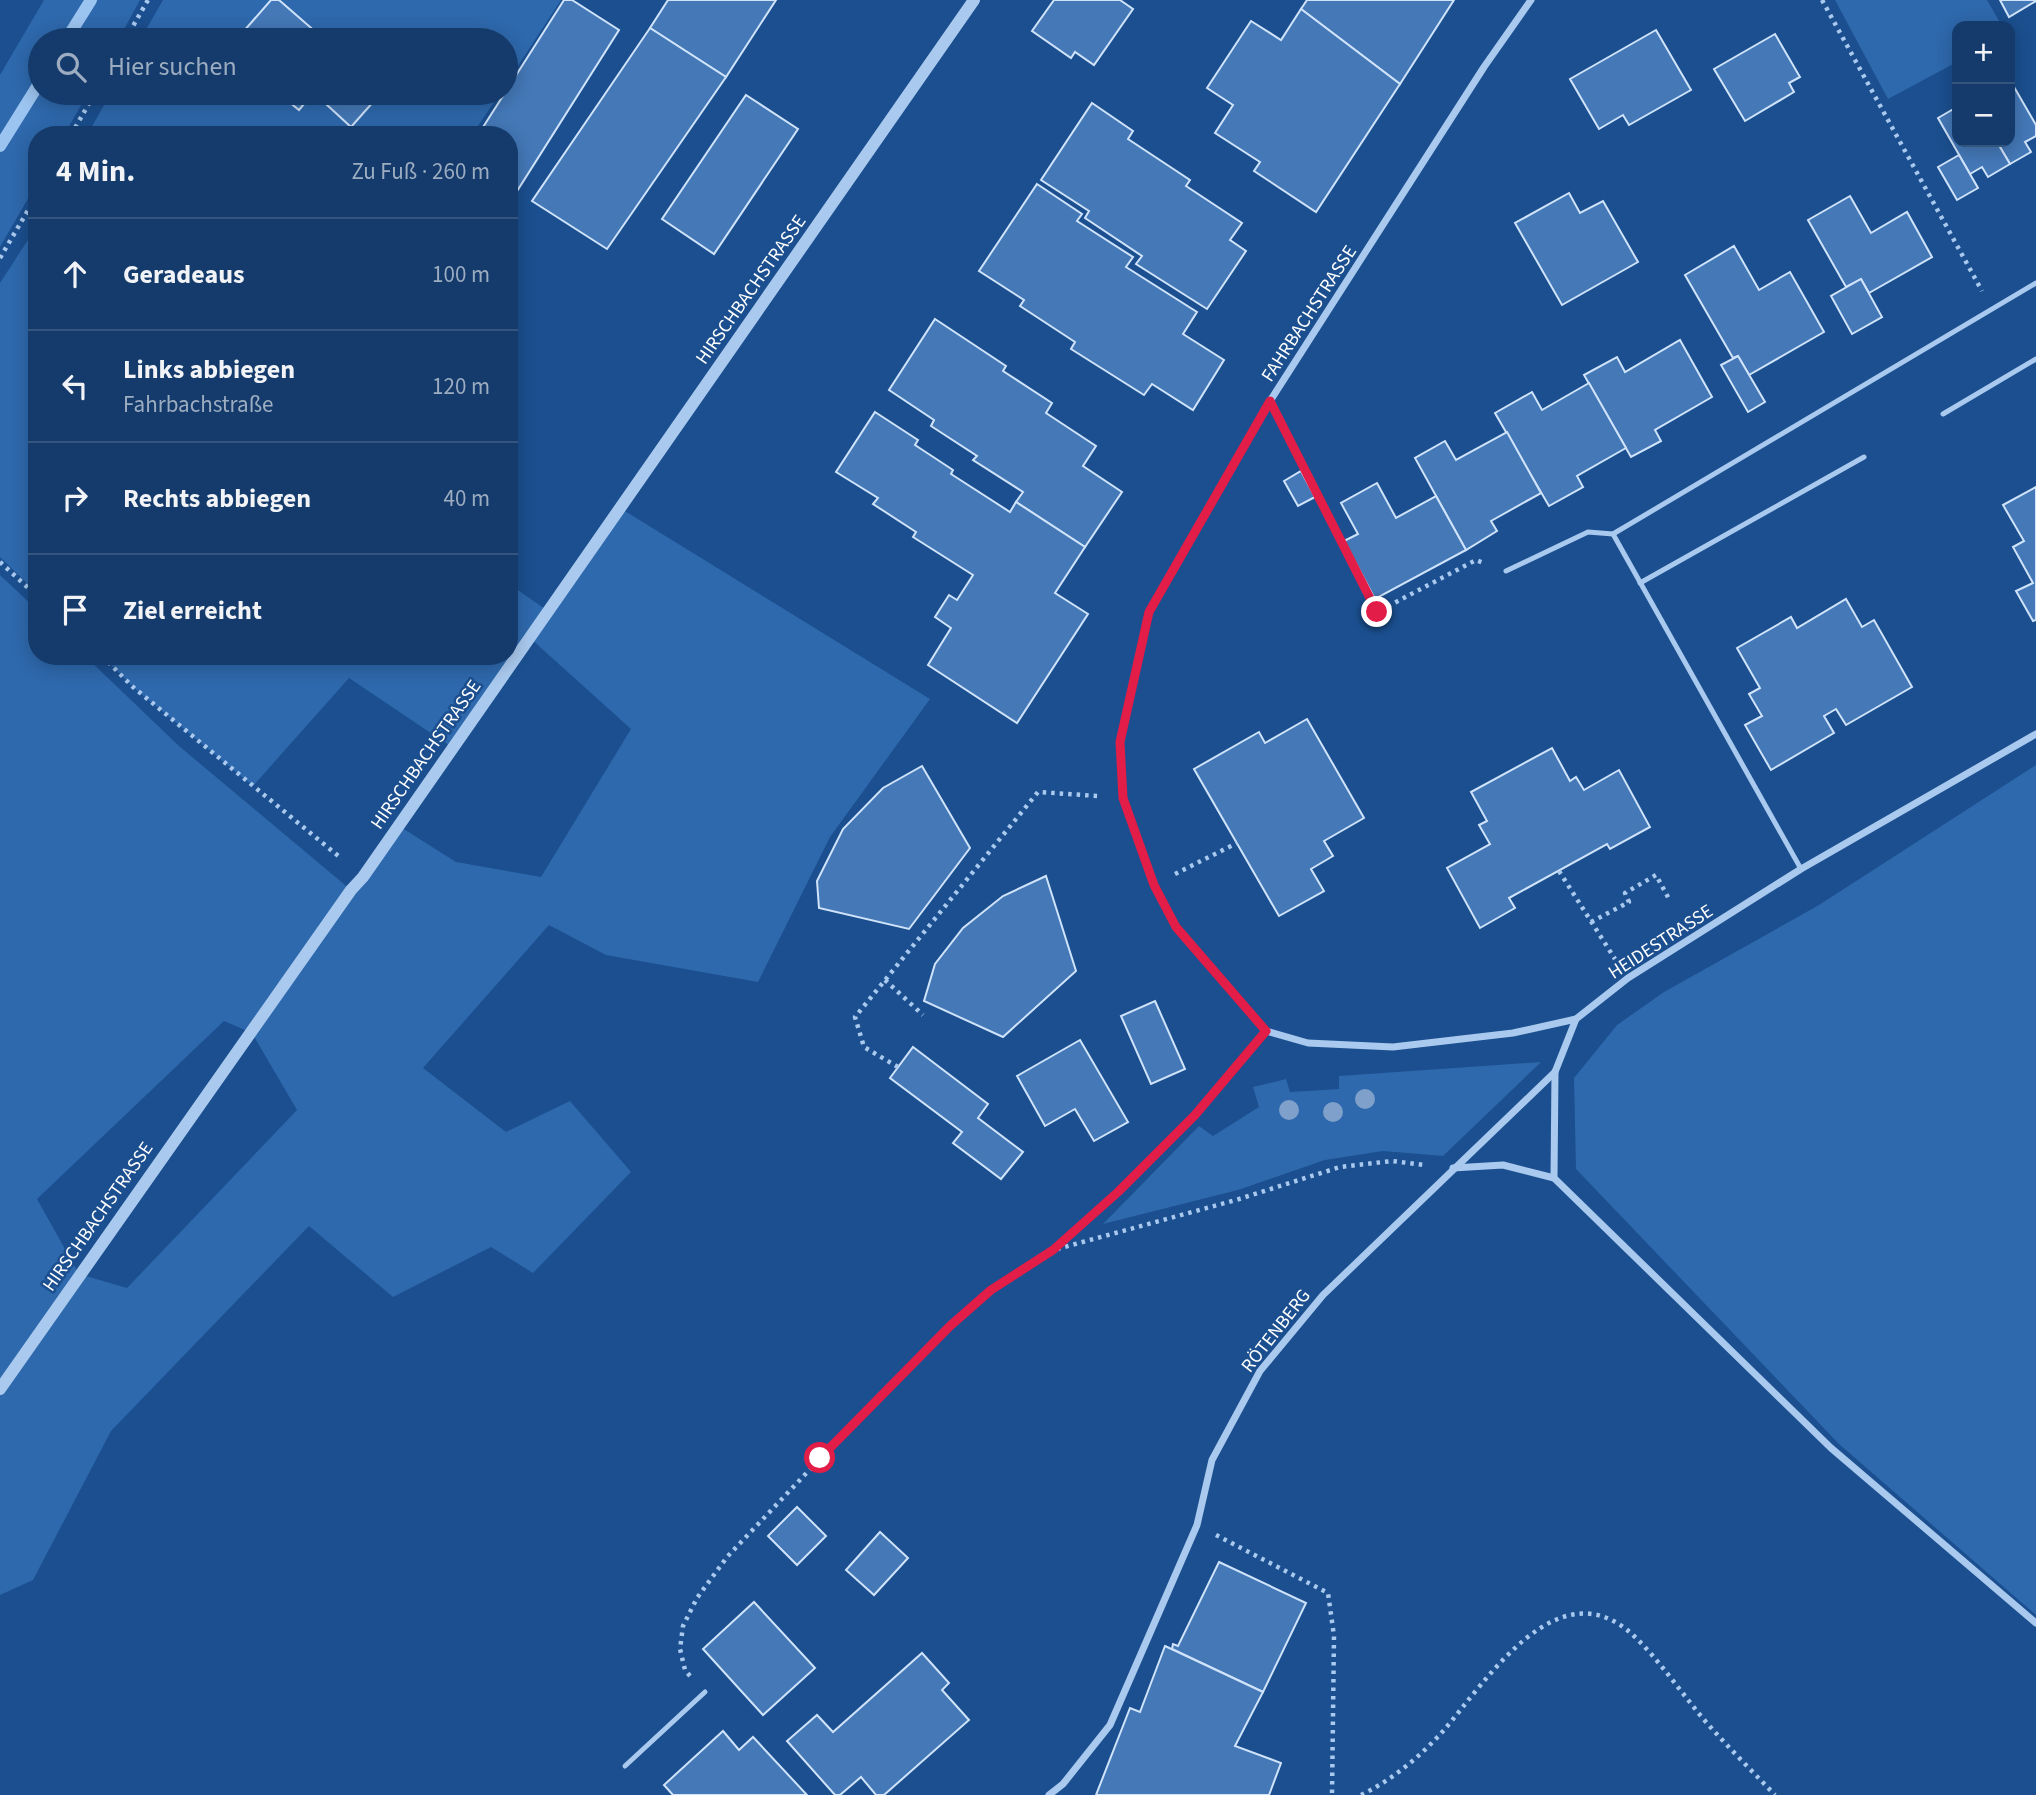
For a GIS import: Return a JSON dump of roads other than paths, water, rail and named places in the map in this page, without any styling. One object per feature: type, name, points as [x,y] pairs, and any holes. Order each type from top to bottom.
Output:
[{"type":"street","name":"HIRSCHBACHSTRASSE","points":[[518,655],[974,0]]},
{"type":"street","name":"FAHRBACHSTRASSE","points":[[1266,1031],[1176,927],[1154,885],[1123,798],[1120,742],[1149,612],[1270,401],[1483,67],[1531,0]]},
{"type":"street","name":"HIRSCHBACHSTRASSE","points":[[0,1389],[511,665]]},
{"type":"street","name":"HEIDESTRASSE","points":[[1266,1031],[1308,1043],[1393,1047],[1513,1033],[1576,1019],[1628,978],[1801,869],[2036,734]]},
{"type":"street","name":"RÖTENBERG","points":[[1049,1795],[1063,1784],[1110,1725],[1197,1525],[1212,1460],[1260,1371],[1323,1294],[1555,1072],[1576,1019]]},
{"type":"street","points":[[1554,1178],[1555,1072]]},
{"type":"street","points":[[1453,1168],[1503,1166],[1554,1178],[1831,1448],[2036,1623]]},
{"type":"lane","points":[[1506,571],[1588,532],[1613,534],[2036,283]]},
{"type":"lane","points":[[1943,414],[2036,359]]},
{"type":"lane","points":[[1640,583],[1864,457]]},
{"type":"lane","points":[[1613,534],[1801,869]]},
{"type":"lane","points":[[1195,1115],[1266,1031]]},
{"type":"lane","points":[[625,1766],[705,1692]]},
{"type":"waterway","points":[[74,28],[91,0]]},
{"type":"waterway","points":[[0,146],[28,101]]}]
